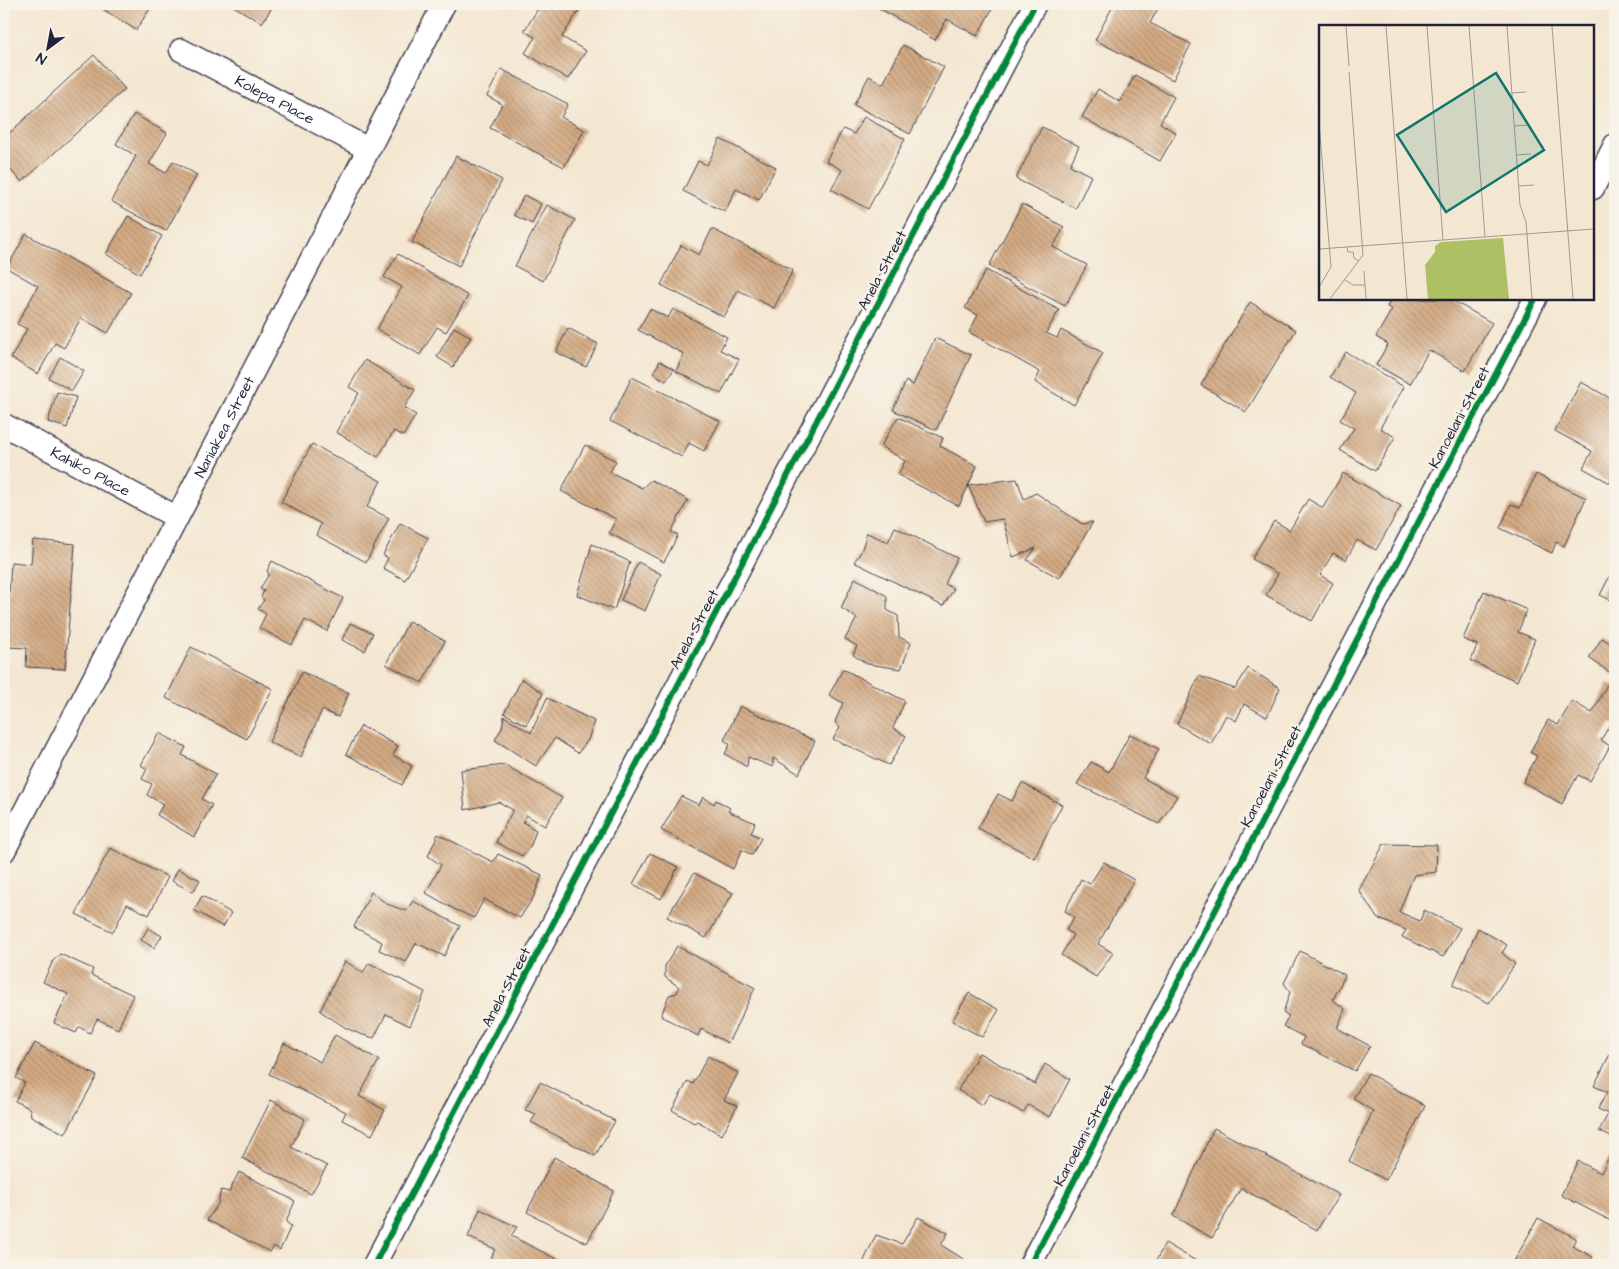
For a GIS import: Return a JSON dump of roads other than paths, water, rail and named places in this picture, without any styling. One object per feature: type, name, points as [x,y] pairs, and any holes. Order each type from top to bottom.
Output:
[{"type":"street","name":"Naniakea Street","points":[[4,851],[444,4]]},
{"type":"street","name":"Anela Street","points":[[374,1265],[1035,4]]},
{"type":"street","name":"Kolepa Place","points":[[181,50],[368,149]]},
{"type":"street","points":[[1594,186],[1615,145]]},
{"type":"street","name":"Kanoelani Street","points":[[1030,1265],[1534,300]]},
{"type":"street","name":"Kahiko Place","points":[[4,425],[176,517]]}]
